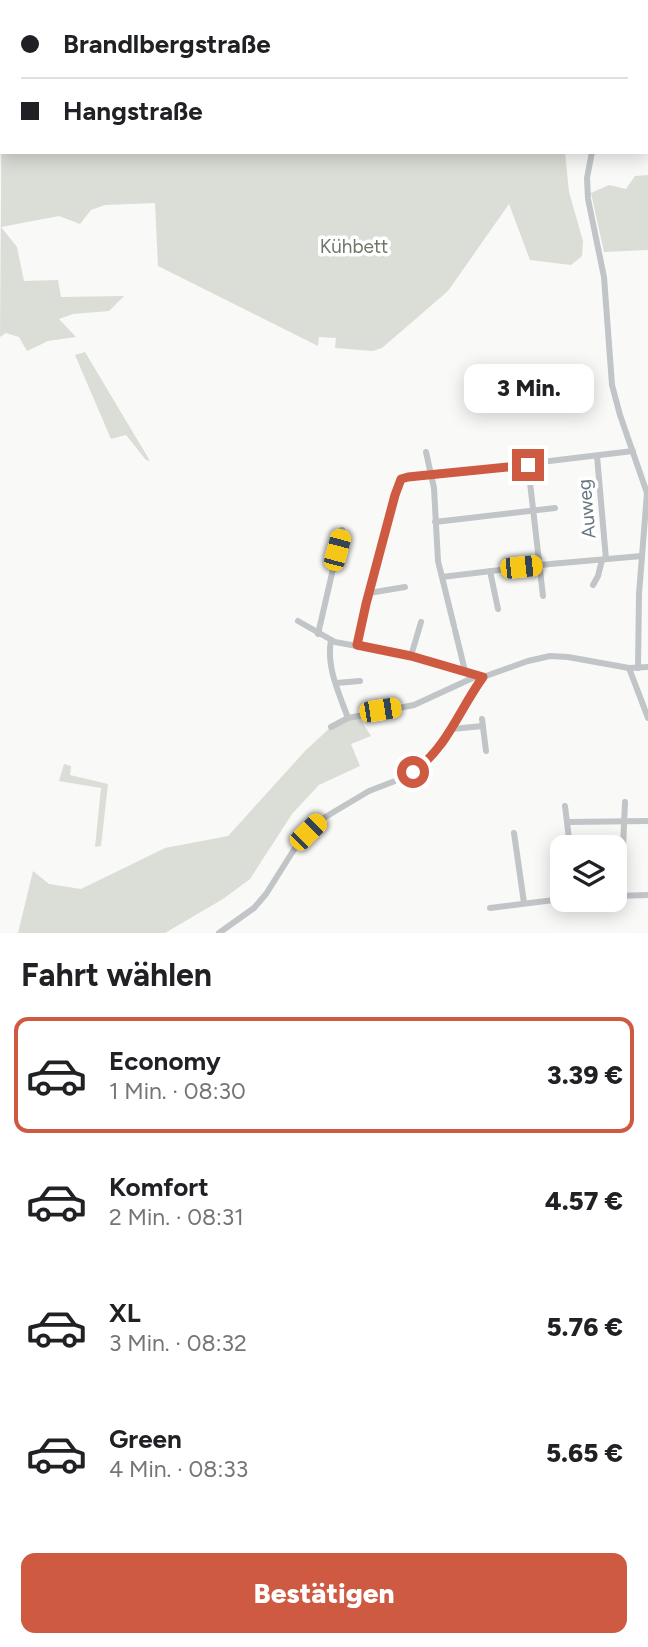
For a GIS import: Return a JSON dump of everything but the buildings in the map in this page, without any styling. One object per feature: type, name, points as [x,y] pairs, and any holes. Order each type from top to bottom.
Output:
[{"type":"street","points":[[592,154],[587,178],[588,198],[604,277],[615,399],[647,493],[638,668]]},
{"type":"street","points":[[357,645],[401,479],[632,451]]},
{"type":"street","points":[[426,452],[432,476],[438,561],[465,671]]},
{"type":"street","name":"Auweg","points":[[597,456],[604,560]]},
{"type":"street","points":[[528,465],[543,596]]},
{"type":"street","points":[[435,522],[555,508]]},
{"type":"street","points":[[318,634],[342,530]]},
{"type":"street","points":[[442,577],[642,556]]},
{"type":"street","points":[[593,585],[604,560]]},
{"type":"street","points":[[490,571],[498,609]]},
{"type":"street","points":[[369,593],[405,587]]},
{"type":"street","points":[[298,621],[331,640],[411,656],[480,677]]},
{"type":"street","points":[[411,656],[421,622]]},
{"type":"street","points":[[331,640],[330,659],[348,718]]},
{"type":"street","points":[[331,727],[348,718],[414,705],[480,677],[541,657],[568,657],[629,668],[648,667]]},
{"type":"street","points":[[629,668],[648,718]]},
{"type":"street","points":[[219,933],[260,901],[295,848],[322,819],[369,791],[419,768],[443,743],[480,677]]},
{"type":"street","points":[[336,683],[359,681]]},
{"type":"street","points":[[452,729],[483,722],[486,751]]},
{"type":"street","points":[[623,835],[625,802]]},
{"type":"street","points":[[565,806],[569,835]]},
{"type":"street","points":[[567,822],[648,821]]},
{"type":"street","points":[[514,833],[524,903]]},
{"type":"street","points":[[627,896],[648,895]]},
{"type":"street","points":[[490,908],[550,900]]},
{"type":"green space","name":"Kühbett","points":[[1,154],[565,154],[569,192],[583,241],[582,256],[571,265],[530,260],[509,204],[448,291],[382,348],[373,351],[335,348],[336,338],[319,337],[318,346],[158,266],[155,203],[105,205],[91,210],[80,224],[59,216],[1,227],[17,247],[24,281],[58,280],[61,297],[124,296],[109,311],[73,314],[59,319],[76,337],[48,341],[27,351],[19,337],[6,333],[0,337]]},
{"type":"green space","points":[[648,175],[648,250],[604,252],[591,193],[609,185],[626,189],[635,176]]},
{"type":"green space","points":[[85,352],[150,461],[146,460],[126,435],[111,439],[75,355]]},
{"type":"green space","points":[[359,717],[371,736],[351,744],[360,766],[319,785],[292,814],[250,879],[223,899],[165,933],[18,933],[33,871],[49,884],[81,889],[165,848],[228,836],[306,750],[331,727]]},
{"type":"green space","points":[[64,764],[71,766],[70,775],[108,784],[101,846],[95,847],[101,788],[59,781]]},
{"type":"route","points":[[413,772],[426,763],[443,743],[483,677],[411,656],[357,645],[395,495],[401,479],[408,477],[528,465]]}]
